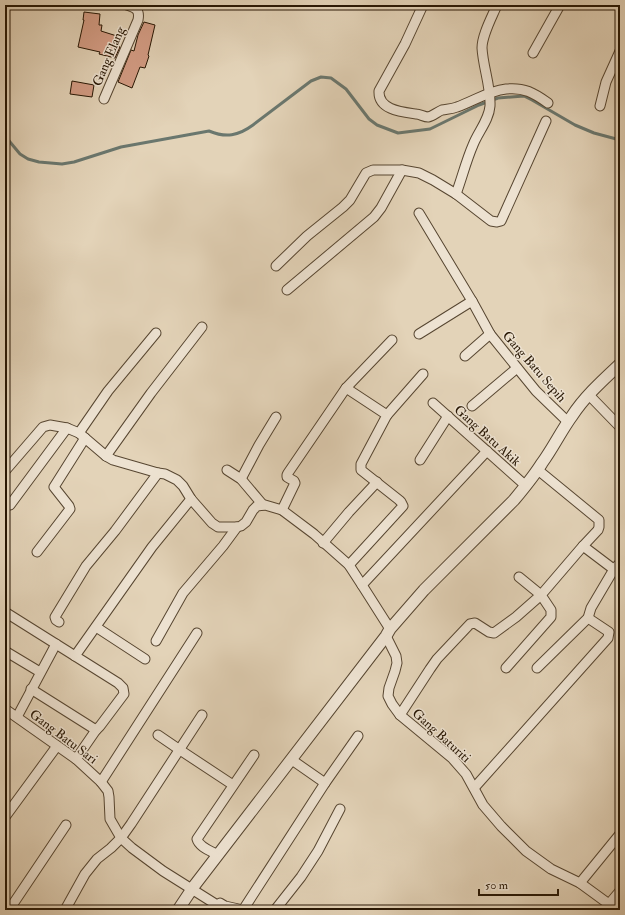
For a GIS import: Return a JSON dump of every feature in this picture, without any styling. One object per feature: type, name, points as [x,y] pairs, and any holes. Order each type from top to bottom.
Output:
[{"type":"street","name":"Gang Elang","points":[[104,100],[138,20],[139,15],[137,10],[127,5]]},
{"type":"street","points":[[423,5],[405,44],[379,91],[379,98],[381,101],[392,109],[427,117],[433,116],[440,111],[456,108],[489,94],[506,89],[528,90],[538,95],[548,103]]},
{"type":"street","points":[[456,194],[472,147],[490,106],[482,46],[487,28],[497,5]]},
{"type":"street","points":[[533,53],[560,5]]},
{"type":"street","points":[[600,106],[606,82],[620,51]]},
{"type":"street","points":[[276,266],[307,236],[343,207],[350,200],[366,173],[373,170],[402,170],[419,173],[456,194],[491,221],[501,221],[546,121]]},
{"type":"street","points":[[287,290],[374,217],[381,208],[402,170]]},
{"type":"street","points":[[419,213],[490,334]]},
{"type":"street","points":[[419,334],[472,301]]},
{"type":"street","points":[[106,456],[151,393],[202,327]]},
{"type":"street","points":[[37,552],[70,509],[54,486],[108,391],[156,333]]},
{"type":"street","name":"Gang Batu Sepih","points":[[465,356],[490,334],[536,391],[568,422]]},
{"type":"street","points":[[156,641],[183,593],[224,546],[237,527],[246,522],[253,510],[257,506],[268,505],[282,510],[295,483],[287,477],[288,473],[346,388],[392,340]]},
{"type":"street","points":[[178,910],[218,855],[388,633],[424,590],[502,513],[526,486],[578,408],[620,364]]},
{"type":"street","points":[[472,406],[517,368]]},
{"type":"street","points":[[349,565],[403,506],[399,500],[362,472],[361,464],[387,415],[423,374]]},
{"type":"street","points":[[346,388],[387,415]]},
{"type":"street","points":[[589,395],[620,426]]},
{"type":"street","name":"Gang Batu Akik","points":[[433,403],[526,486]]},
{"type":"street","points":[[420,460],[448,416]]},
{"type":"street","points":[[241,479],[276,417]]},
{"type":"street","points":[[5,470],[43,427],[50,425],[67,428],[82,436],[113,460],[165,474],[177,480],[183,486],[191,499],[216,527],[237,527]]},
{"type":"street","points":[[10,504],[67,428]]},
{"type":"street","points":[[362,585],[487,452]]},
{"type":"street","points":[[227,470],[241,479],[263,505]]},
{"type":"street","points":[[400,715],[433,664],[470,624],[476,623],[489,632],[494,633],[516,617],[541,594],[598,530],[599,520],[538,470]]},
{"type":"street","points":[[59,622],[55,617],[86,566],[158,473]]},
{"type":"street","points":[[323,543],[377,482]]},
{"type":"street","points":[[75,656],[148,553],[191,499]]},
{"type":"street","name":"Gang Baturiti","points":[[282,510],[314,534],[349,565],[362,585],[388,633],[396,656],[396,671],[389,688],[388,696],[400,715],[452,758],[466,774],[483,805],[526,851],[551,869],[580,883],[617,910]]},
{"type":"street","points":[[537,668],[588,618],[591,608],[618,569],[583,546]]},
{"type":"street","points":[[506,668],[551,617],[551,610],[541,594],[519,577]]},
{"type":"street","points":[[5,612],[118,683],[122,688],[124,694],[76,759]]},
{"type":"street","points":[[474,788],[608,638],[608,632],[588,618]]},
{"type":"street","points":[[96,627],[145,659]]},
{"type":"street","points":[[101,782],[197,633]]},
{"type":"street","points":[[17,717],[56,644]]},
{"type":"street","points":[[5,651],[40,672]]},
{"type":"street","points":[[31,689],[96,730]]},
{"type":"street","name":"Gang Batu Sari","points":[[5,710],[76,759],[101,782],[108,791],[109,817],[121,838],[163,871],[193,888]]},
{"type":"street","points":[[65,910],[85,874],[97,859],[121,838],[202,715]]},
{"type":"street","points":[[158,735],[234,785]]},
{"type":"street","points":[[193,888],[221,904],[243,910],[325,783],[358,736]]},
{"type":"street","points":[[5,817],[57,746]]},
{"type":"street","points":[[218,855],[201,845],[197,839],[254,756]]},
{"type":"street","points":[[292,760],[325,783]]},
{"type":"street","points":[[275,910],[301,877],[318,851],[340,808]]},
{"type":"street","points":[[9,910],[66,826]]},
{"type":"street","points":[[580,883],[620,834]]},
{"type":"street","points":[[193,888],[225,910]]},
{"type":"street","points":[[609,904],[620,891]]},
{"type":"building","points":[[84,12],[100,14],[99,25],[102,25],[101,31],[120,37],[117,46],[120,47],[115,58],[99,54],[100,52],[78,47],[84,20]]},
{"type":"building","points":[[144,22],[155,25],[145,68],[140,67],[132,88],[118,82],[131,50],[134,51],[138,35]]},
{"type":"building","points":[[72,81],[94,85],[92,97],[70,94]]},
{"type":"waterway","points":[[5,136],[20,154],[28,159],[39,162],[62,164],[74,162],[121,147],[209,131],[221,135],[232,135],[248,129],[311,81],[321,77],[331,78],[346,89],[369,119],[377,125],[398,133],[430,129],[479,105],[498,98],[524,96],[575,125],[594,133],[620,140]]}]
